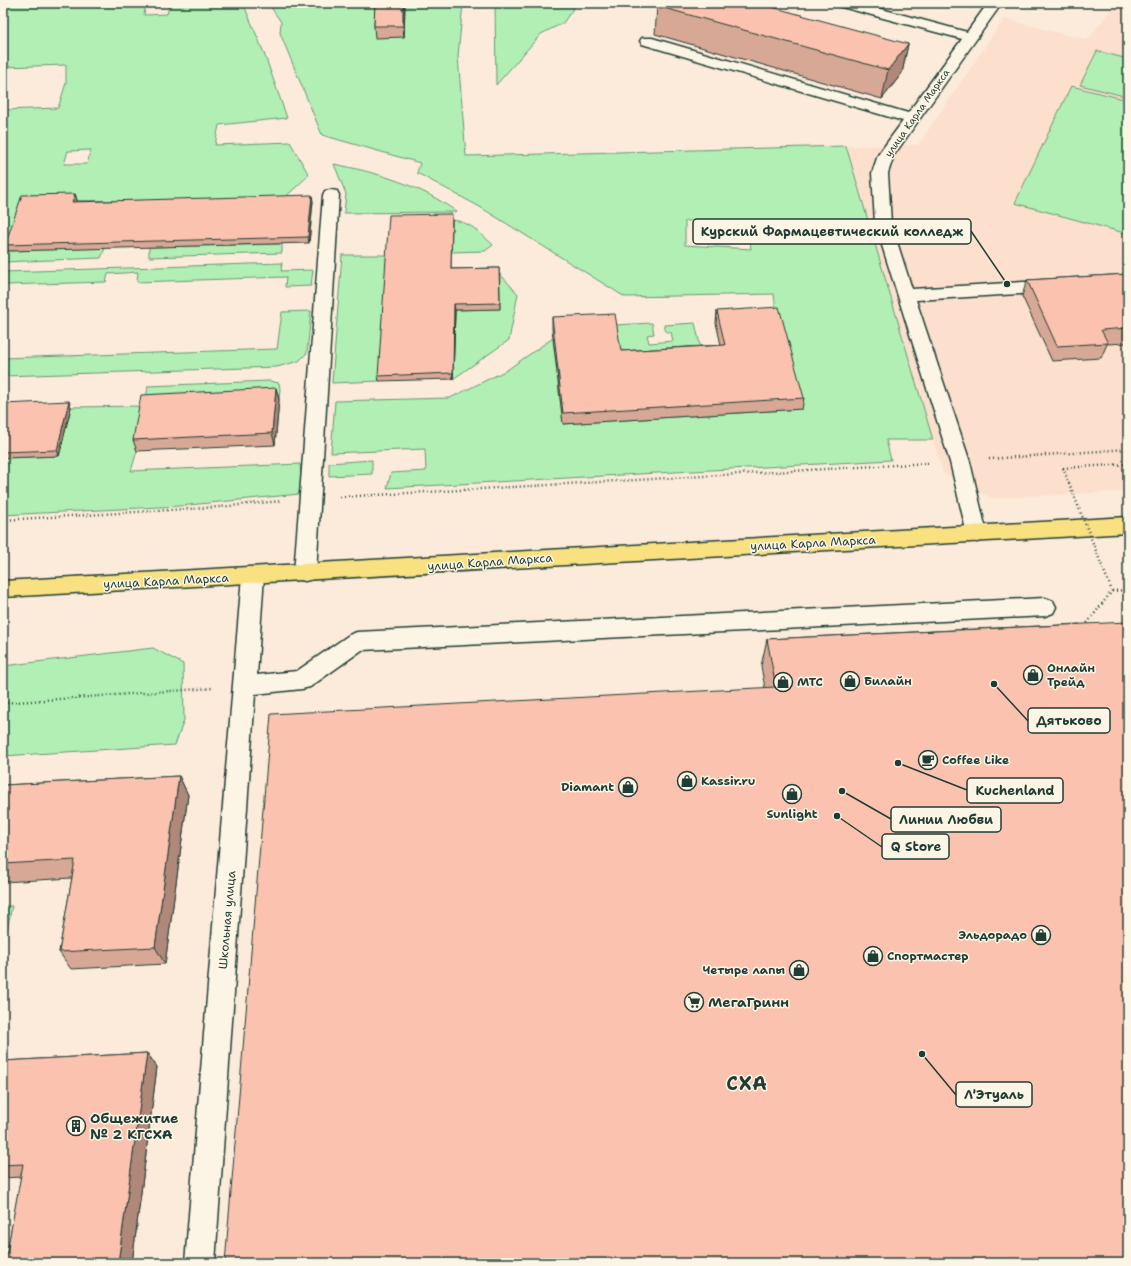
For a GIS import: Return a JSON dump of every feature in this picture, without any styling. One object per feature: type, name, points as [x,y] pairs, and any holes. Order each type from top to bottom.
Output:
[{"type":"main road","name":"улица Карла Маркса","points":[[3,589],[1128,526]]},
{"type":"street","points":[[843,3],[971,37]]},
{"type":"street","name":"улица Карла Маркса","points":[[976,534],[960,462],[883,223],[880,173],[886,155],[995,3]]},
{"type":"street","points":[[647,41],[913,119]]},
{"type":"street","points":[[305,573],[331,195]]},
{"type":"street","points":[[905,294],[1072,285]]},
{"type":"street","name":"Школьная улица","points":[[200,1263],[253,576]]},
{"type":"street","points":[[245,686],[302,680],[357,642],[1045,607]]},
{"type":"path","points":[[3,520],[219,507],[310,499],[960,462],[1128,449]]},
{"type":"path","points":[[1112,591],[1063,468],[1128,464]]},
{"type":"path","points":[[1084,627],[1112,591],[1128,590]]},
{"type":"path","points":[[3,703],[245,686]]},
{"type":"shaded area","points":[[1117,3],[1128,3],[1128,491],[991,498],[943,473],[846,146],[918,145],[1004,19],[1087,40]]},
{"type":"green space","points":[[3,3],[146,3],[144,15],[167,14],[170,3],[243,3],[264,53],[287,118],[219,125],[215,145],[290,142],[309,175],[280,202],[8,251],[105,248],[101,258],[3,262],[3,110],[58,108],[66,83],[66,65],[3,67]],"holes":[[[91,150],[87,164],[64,164],[68,151]]]},
{"type":"green space","points":[[268,3],[463,3],[458,56],[466,156],[846,146],[933,440],[886,440],[891,460],[387,488],[391,473],[426,471],[425,449],[331,453],[335,401],[450,398],[507,370],[553,338],[563,424],[802,409],[777,319],[774,294],[625,297],[480,207],[417,173],[420,163],[322,135],[280,33],[281,22]],"holes":[[[685,221],[748,221],[751,249],[685,245]]]},
{"type":"green space","points":[[495,3],[577,3],[563,23],[541,34],[496,85]]},
{"type":"green space","points":[[1097,51],[1128,59],[1128,97],[1080,85]]},
{"type":"green space","points":[[1071,86],[1128,100],[1128,234],[1015,203]]},
{"type":"green space","points":[[334,164],[383,176],[414,187],[457,212],[344,213],[346,194]]},
{"type":"green space","points":[[452,220],[465,223],[470,226],[493,245],[485,251],[451,252]]},
{"type":"green space","points":[[282,244],[282,253],[149,257],[149,247]]},
{"type":"green space","points":[[342,255],[388,255],[379,381],[332,383]]},
{"type":"green space","points":[[282,263],[281,271],[313,270],[311,286],[285,287],[286,277],[137,282],[138,272],[108,274],[106,282],[3,285],[3,272]]},
{"type":"green space","points":[[500,274],[518,294],[509,340],[453,379],[455,310],[500,309]]},
{"type":"green space","points":[[311,311],[307,353],[299,361],[277,367],[3,376],[3,358],[277,349],[282,312]]},
{"type":"green space","points":[[652,323],[654,334],[647,335],[649,343],[673,341],[671,332],[666,332],[664,325],[695,323],[703,358],[620,363],[615,325]]},
{"type":"green space","points":[[269,381],[279,383],[280,389],[279,400],[145,406],[148,386]]},
{"type":"green space","points":[[145,406],[137,451],[131,471],[300,464],[301,478],[299,494],[179,506],[3,515],[3,458],[59,456],[71,407]]},
{"type":"green space","points":[[372,460],[372,474],[329,476],[329,463]]},
{"type":"green space","points":[[153,648],[183,664],[184,720],[175,745],[3,756],[3,666]]},
{"type":"green space","points":[[3,906],[12,906],[3,951]]},
{"type":"building","points":[[375,3],[403,3],[403,26],[374,26]]},
{"type":"building","points":[[659,3],[757,3],[908,44],[888,70],[657,6]]},
{"type":"building","points":[[75,194],[72,202],[312,195],[308,237],[5,245],[22,195]]},
{"type":"building","points":[[452,214],[451,269],[499,268],[500,303],[454,304],[453,373],[378,376],[389,215]]},
{"type":"building","points":[[1128,274],[1128,328],[1101,330],[1108,343],[1057,346],[1027,280]]},
{"type":"building","points":[[779,307],[804,398],[563,413],[552,317],[615,314],[621,351],[725,345],[717,311]]},
{"type":"building","points":[[276,388],[272,433],[133,440],[141,395]]},
{"type":"building","points":[[69,401],[57,450],[3,452],[3,404]]},
{"type":"building","name":"МегаГринн","points":[[1128,622],[1128,1263],[225,1263],[271,714],[776,687],[767,639]]},
{"type":"building","points":[[179,776],[155,947],[59,952],[75,860],[3,864],[3,785]]},
{"type":"building","name":"Общежитие № 2 КГСХА","points":[[147,1053],[118,1263],[5,1263],[23,1164],[3,1165],[3,1061]]},
{"type":"place","name":"Курский Фармацевтический колледж","points":[[1007,284]]},
{"type":"place","name":"Онлайн Трейд","points":[[1033,675]]},
{"type":"place","name":"Билайн","points":[[850,681]]},
{"type":"place","name":"МТС","points":[[783,682]]},
{"type":"place","name":"Дятьково","points":[[994,684]]},
{"type":"place","name":"Coffee Like","points":[[928,760]]},
{"type":"place","name":"Kuchenland","points":[[898,763]]},
{"type":"place","name":"Kassir.ru","points":[[687,781]]},
{"type":"place","name":"Diamant","points":[[628,787]]},
{"type":"place","name":"Линии Любви","points":[[842,791]]},
{"type":"place","name":"Sunlight","points":[[792,794]]},
{"type":"place","name":"Q Store","points":[[837,816]]},
{"type":"place","name":"Эльдорадо","points":[[1041,935]]},
{"type":"place","name":"Спортмастер","points":[[873,956]]},
{"type":"place","name":"Четыре лапы","points":[[799,970]]},
{"type":"place","name":"МегаГринн","points":[[694,1002]]},
{"type":"place","name":"Л'Этуаль","points":[[922,1054]]},
{"type":"place","name":"Общежитие № 2 КГСХА","points":[[76,1126]]},
{"type":"district","name":"СХА","points":[[747,1083]]}]
